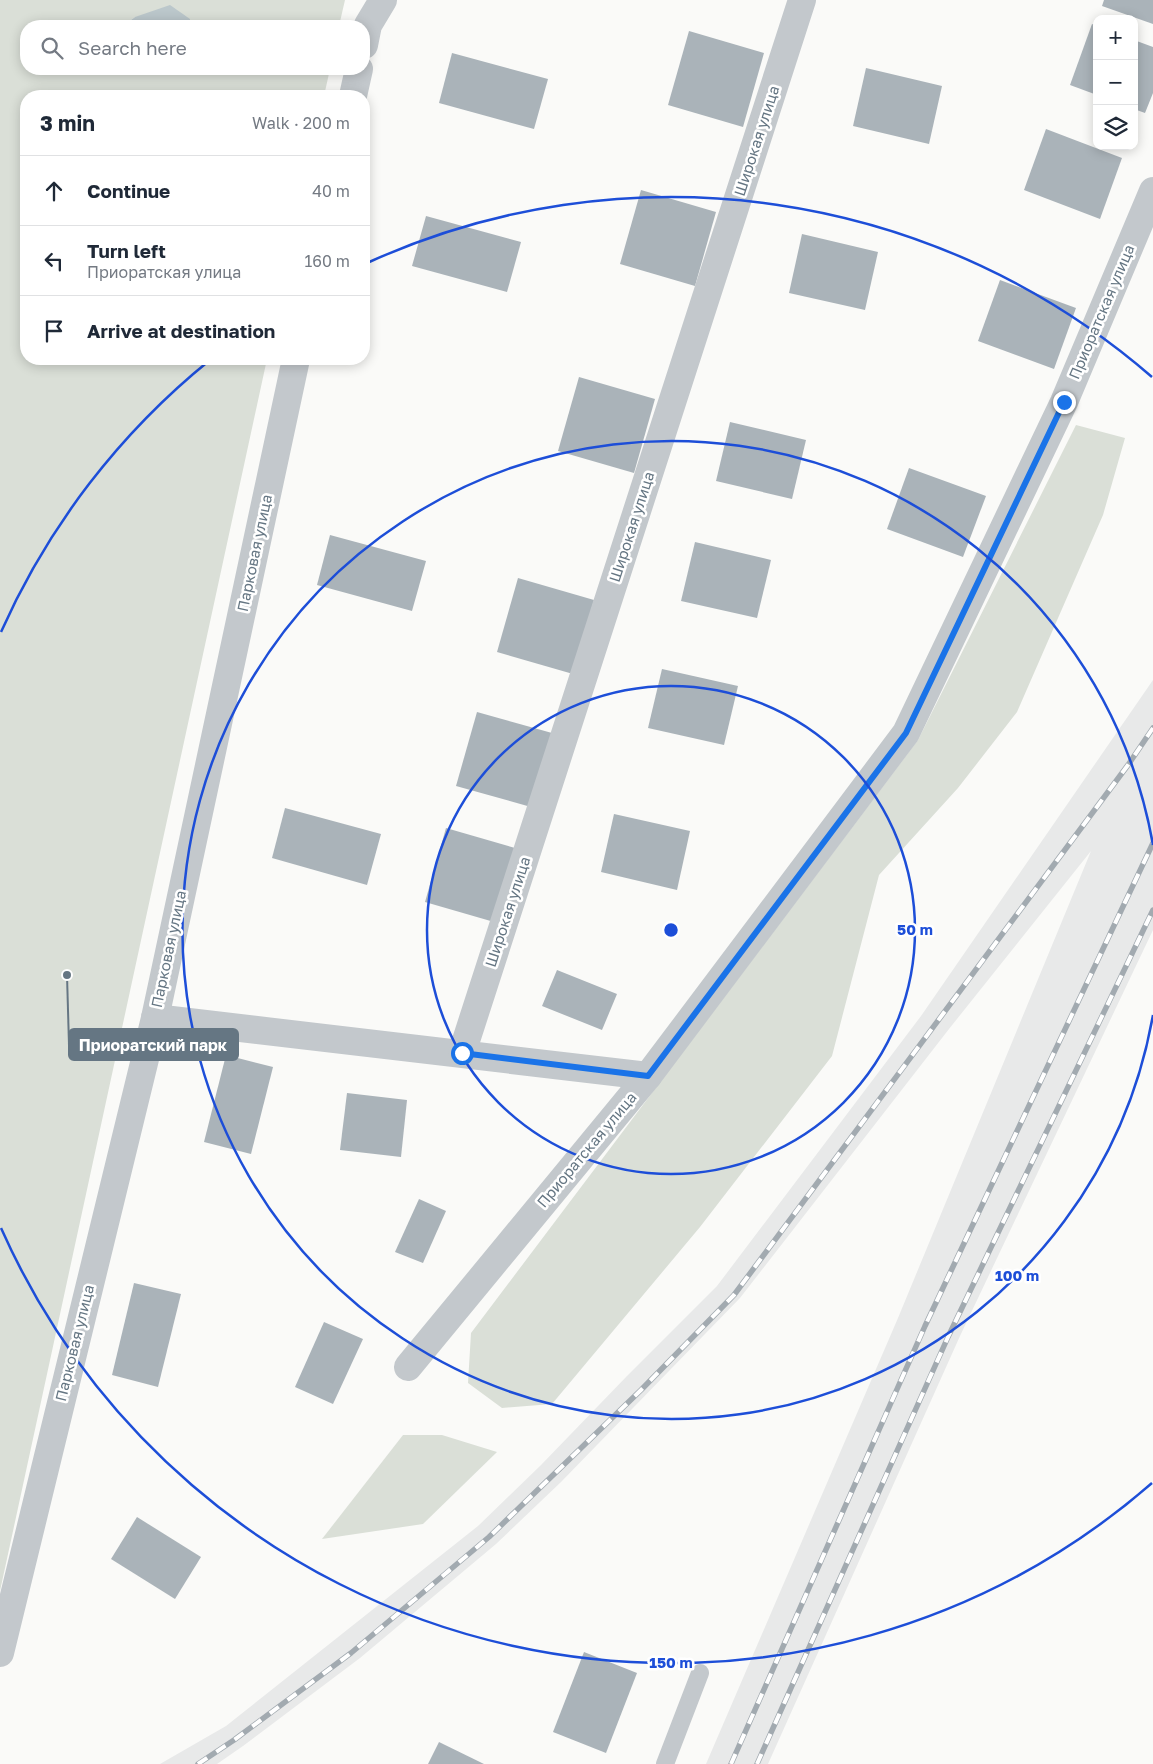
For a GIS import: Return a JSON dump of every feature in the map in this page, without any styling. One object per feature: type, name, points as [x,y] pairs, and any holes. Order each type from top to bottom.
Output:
[{"type":"street","points":[[370,22],[383,0]]},
{"type":"street","name":"Широкая улица","points":[[462,1053],[802,0]]},
{"type":"street","points":[[354,90],[358,75]]},
{"type":"street","name":"Приоратская улица","points":[[408,1366],[648,1076],[906,733],[1064,402],[1153,191]]},
{"type":"street","name":"Парковая улица","points":[[0,1653],[155,1018],[295,365]]},
{"type":"street","points":[[155,1018],[648,1076]]},
{"type":"lane","points":[[665,1764],[700,1673]]},
{"type":"shaded area","points":[[0,0],[345,0],[340,20],[190,20],[135,17],[131,20],[20,20],[20,75],[329,75],[325,90],[20,90],[20,365],[266,365],[0,1591]]},
{"type":"shaded area","points":[[170,5],[190,20],[131,20]]},
{"type":"shaded area","points":[[1076,425],[1125,438],[1103,515],[1017,712],[958,788],[879,875],[832,1056],[700,1227],[552,1404],[502,1408],[468,1383],[471,1333],[918,740]]},
{"type":"shaded area","points":[[1153,680],[1153,930],[960,1336],[768,1764],[706,1764],[898,1318],[1091,851],[949,1029],[740,1298],[561,1482],[496,1544],[360,1658],[243,1746],[217,1764],[160,1764],[226,1726],[478,1526],[541,1465],[717,1286],[921,1016]]},
{"type":"shaded area","points":[[403,1435],[442,1435],[497,1452],[423,1524],[322,1539]]},
{"type":"building","points":[[1104,0],[1153,0],[1153,24],[1138,19],[1138,15],[1128,15],[1102,6]]},
{"type":"building","points":[[1092,24],[1093,94],[1070,85]]},
{"type":"building","points":[[689,31],[764,53],[743,127],[668,105]]},
{"type":"building","points":[[1138,41],[1153,47],[1153,93],[1145,113],[1138,110]]},
{"type":"building","points":[[452,53],[548,79],[534,129],[439,103]]},
{"type":"building","points":[[866,68],[942,86],[929,144],[853,126]]},
{"type":"building","points":[[1046,129],[1093,147],[1093,150],[1101,150],[1122,158],[1100,219],[1024,190]]},
{"type":"building","points":[[641,190],[716,212],[695,286],[620,264]]},
{"type":"building","points":[[426,216],[521,242],[507,292],[412,266]]},
{"type":"building","points":[[802,234],[878,252],[865,310],[789,293]]},
{"type":"building","points":[[1000,280],[1076,308],[1054,369],[978,341]]},
{"type":"building","points":[[579,377],[655,399],[634,473],[558,451]]},
{"type":"building","points":[[730,422],[806,440],[792,499],[716,481]]},
{"type":"building","points":[[909,468],[986,496],[963,557],[887,529]]},
{"type":"building","points":[[330,535],[426,561],[412,611],[317,585]]},
{"type":"building","points":[[695,542],[771,560],[757,618],[681,601]]},
{"type":"building","points":[[518,578],[594,600],[573,674],[497,652]]},
{"type":"building","points":[[662,669],[738,686],[724,745],[648,728]]},
{"type":"building","points":[[477,712],[552,733],[531,807],[456,786]]},
{"type":"building","points":[[285,808],[381,834],[367,885],[272,858]]},
{"type":"building","points":[[614,814],[690,831],[677,890],[601,872]]},
{"type":"building","points":[[446,828],[522,850],[501,924],[425,902]]},
{"type":"building","points":[[557,970],[617,994],[602,1030],[542,1006]]},
{"type":"building","points":[[226,1055],[273,1067],[251,1154],[204,1142]]},
{"type":"building","points":[[347,1093],[407,1100],[401,1157],[340,1150]]},
{"type":"building","points":[[419,1199],[446,1211],[423,1263],[395,1252]]},
{"type":"building","points":[[134,1283],[181,1294],[158,1387],[112,1375]]},
{"type":"building","points":[[324,1322],[363,1339],[333,1404],[295,1387]]},
{"type":"building","points":[[137,1517],[201,1557],[175,1599],[111,1559]]},
{"type":"building","points":[[584,1652],[637,1673],[606,1753],[553,1732]]},
{"type":"building","points":[[439,1742],[484,1764],[428,1764]]},
{"type":"railway","points":[[198,1764],[234,1740],[351,1653],[489,1537],[641,1390],[734,1295],[1128,765],[1153,728]]},
{"type":"railway","points":[[731,1764],[925,1326],[1153,843]]},
{"type":"railway","points":[[757,1764],[948,1337],[1153,910]]},
{"type":"place","name":"Приоратский парк","points":[[67,975]]},
{"type":"route","points":[[462,1053],[648,1076],[906,733],[1064,402]]}]
